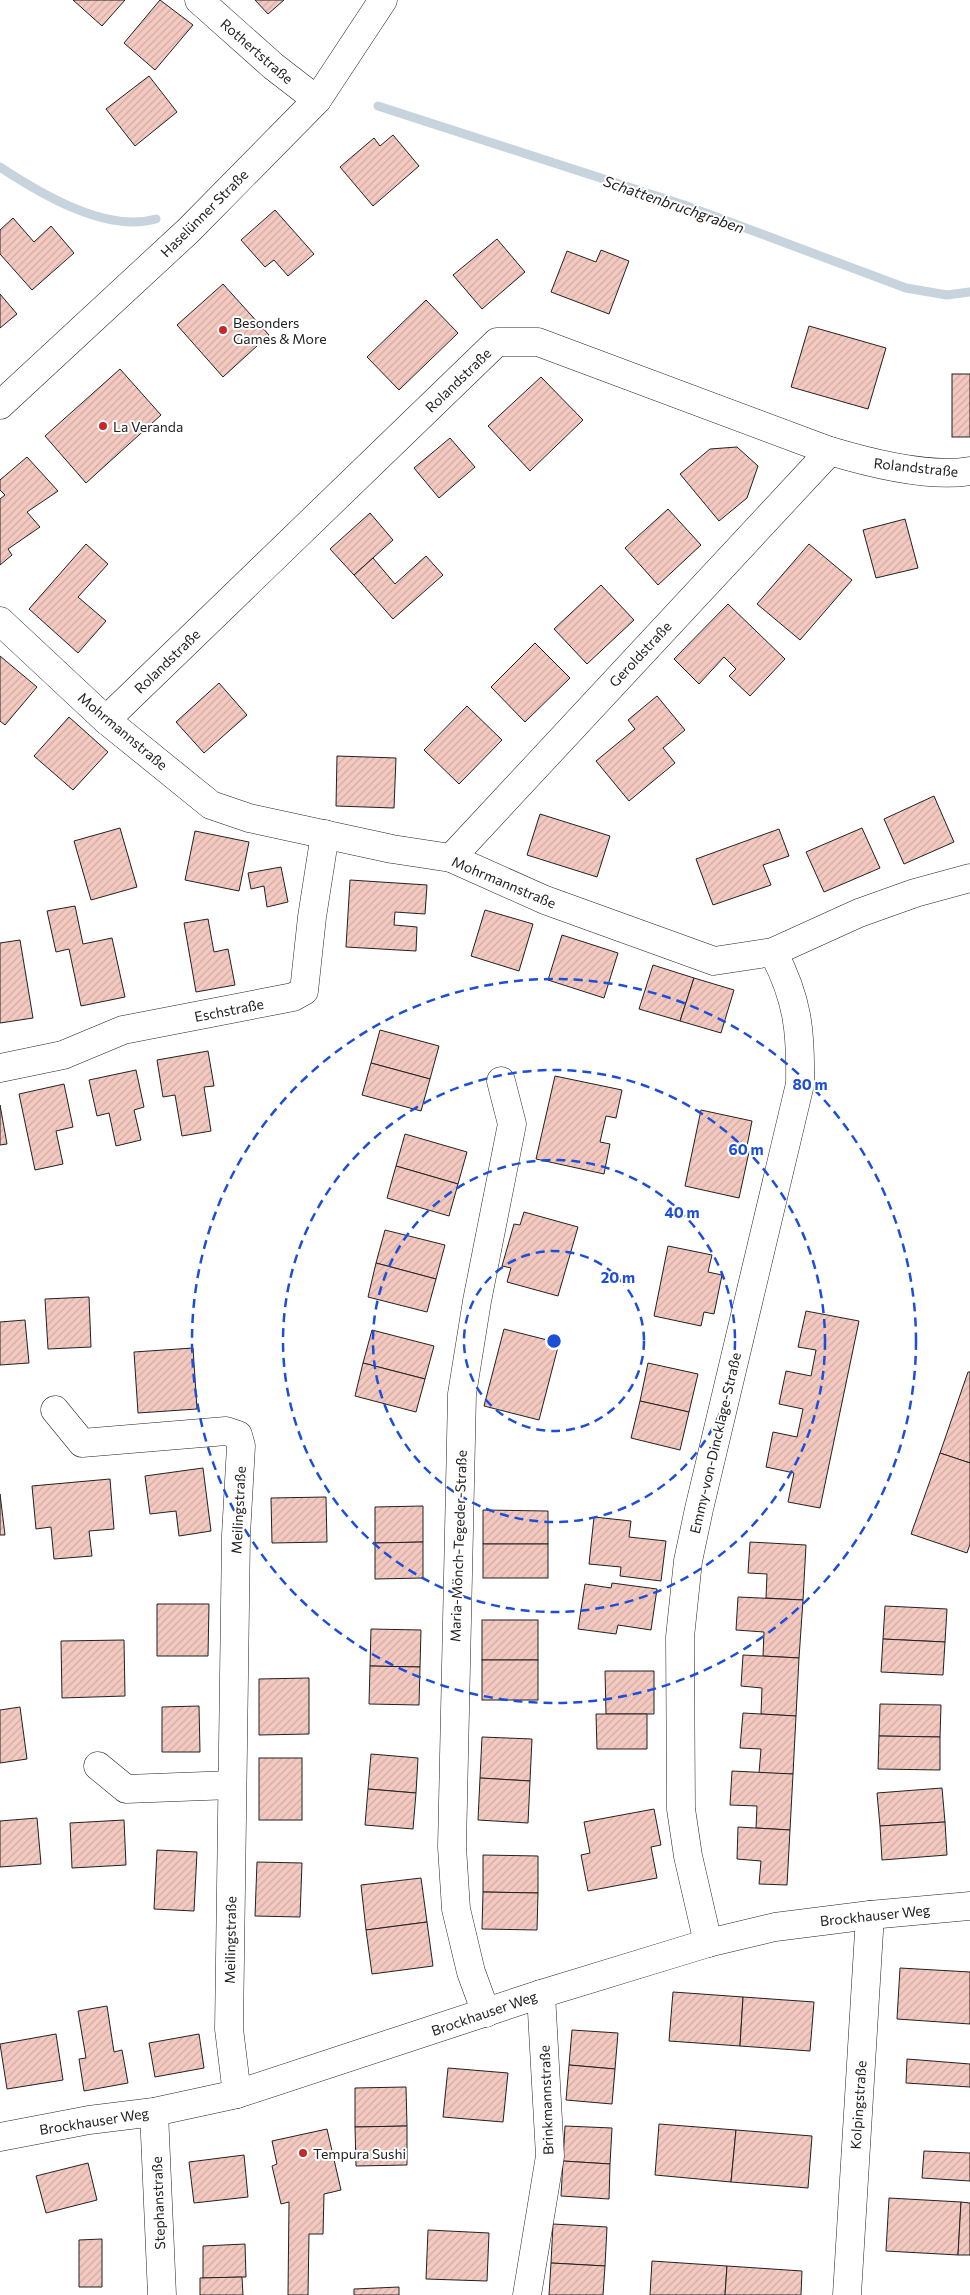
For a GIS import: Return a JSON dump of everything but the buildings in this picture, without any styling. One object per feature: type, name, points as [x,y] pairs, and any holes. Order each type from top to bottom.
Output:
[{"type":"street","name":"Rothertstraße","points":[[198,0],[273,66],[317,100]]},
{"type":"street","name":"Haselünner Straße","points":[[0,404],[189,230],[317,100],[383,0]]},
{"type":"street","name":"Rolandstraße","points":[[106,720],[497,342],[538,342],[830,451],[876,465],[956,474],[970,471]]},
{"type":"street","name":"Geroldstraße","points":[[451,858],[830,451]]},
{"type":"street","name":"Mohrmannstraße","points":[[0,621],[106,720],[211,805],[249,818],[392,849],[451,858],[545,900],[714,961],[773,952],[859,913],[915,893],[970,878]]},
{"type":"street","name":"Eschstraße","points":[[0,1068],[62,1055],[123,1030],[293,997],[304,991],[308,977],[312,917],[325,834]]},
{"type":"street","name":"Emmy-von-Dincklage-Straße","points":[[708,1943],[688,1856],[681,1809],[680,1637],[688,1561],[800,1084],[801,1052],[795,1002],[785,975],[773,952]]},
{"type":"street","name":"Maria-Mönch-Tegeder-Straße","points":[[486,2012],[471,1972],[456,1909],[452,1828],[462,1394],[477,1301],[512,1124],[502,1081]]},
{"type":"street","name":"Meilingstraße","points":[[55,1410],[82,1443],[226,1431],[238,1436],[241,1446],[236,1535],[229,2029],[237,2094]]},
{"type":"street","points":[[98,1766],[126,1789],[232,1785]]},
{"type":"street","name":"Brockhauser Weg","points":[[0,2137],[89,2120],[154,2112],[237,2094],[541,1994],[708,1943],[775,1927],[870,1915],[970,1906]]},
{"type":"street","name":"Kolpingstraße","points":[[847,2295],[870,1915]]},
{"type":"street","name":"Brinkmannstraße","points":[[527,2295],[550,2156],[541,1994]]},
{"type":"street","name":"Stephanstraße","points":[[154,2112],[162,2295]]},
{"type":"waterway","name":"Schattenbruchgraben","points":[[378,106],[684,205],[906,288],[947,295],[970,292]]},
{"type":"waterway","points":[[0,167],[54,199],[95,216],[116,221],[137,222],[156,219]]},
{"type":"place","name":"Besonders Games & More","points":[[223,330]]},
{"type":"place","name":"La Veranda","points":[[103,426]]},
{"type":"place","name":"Tempura Sushi","points":[[303,2153]]}]
